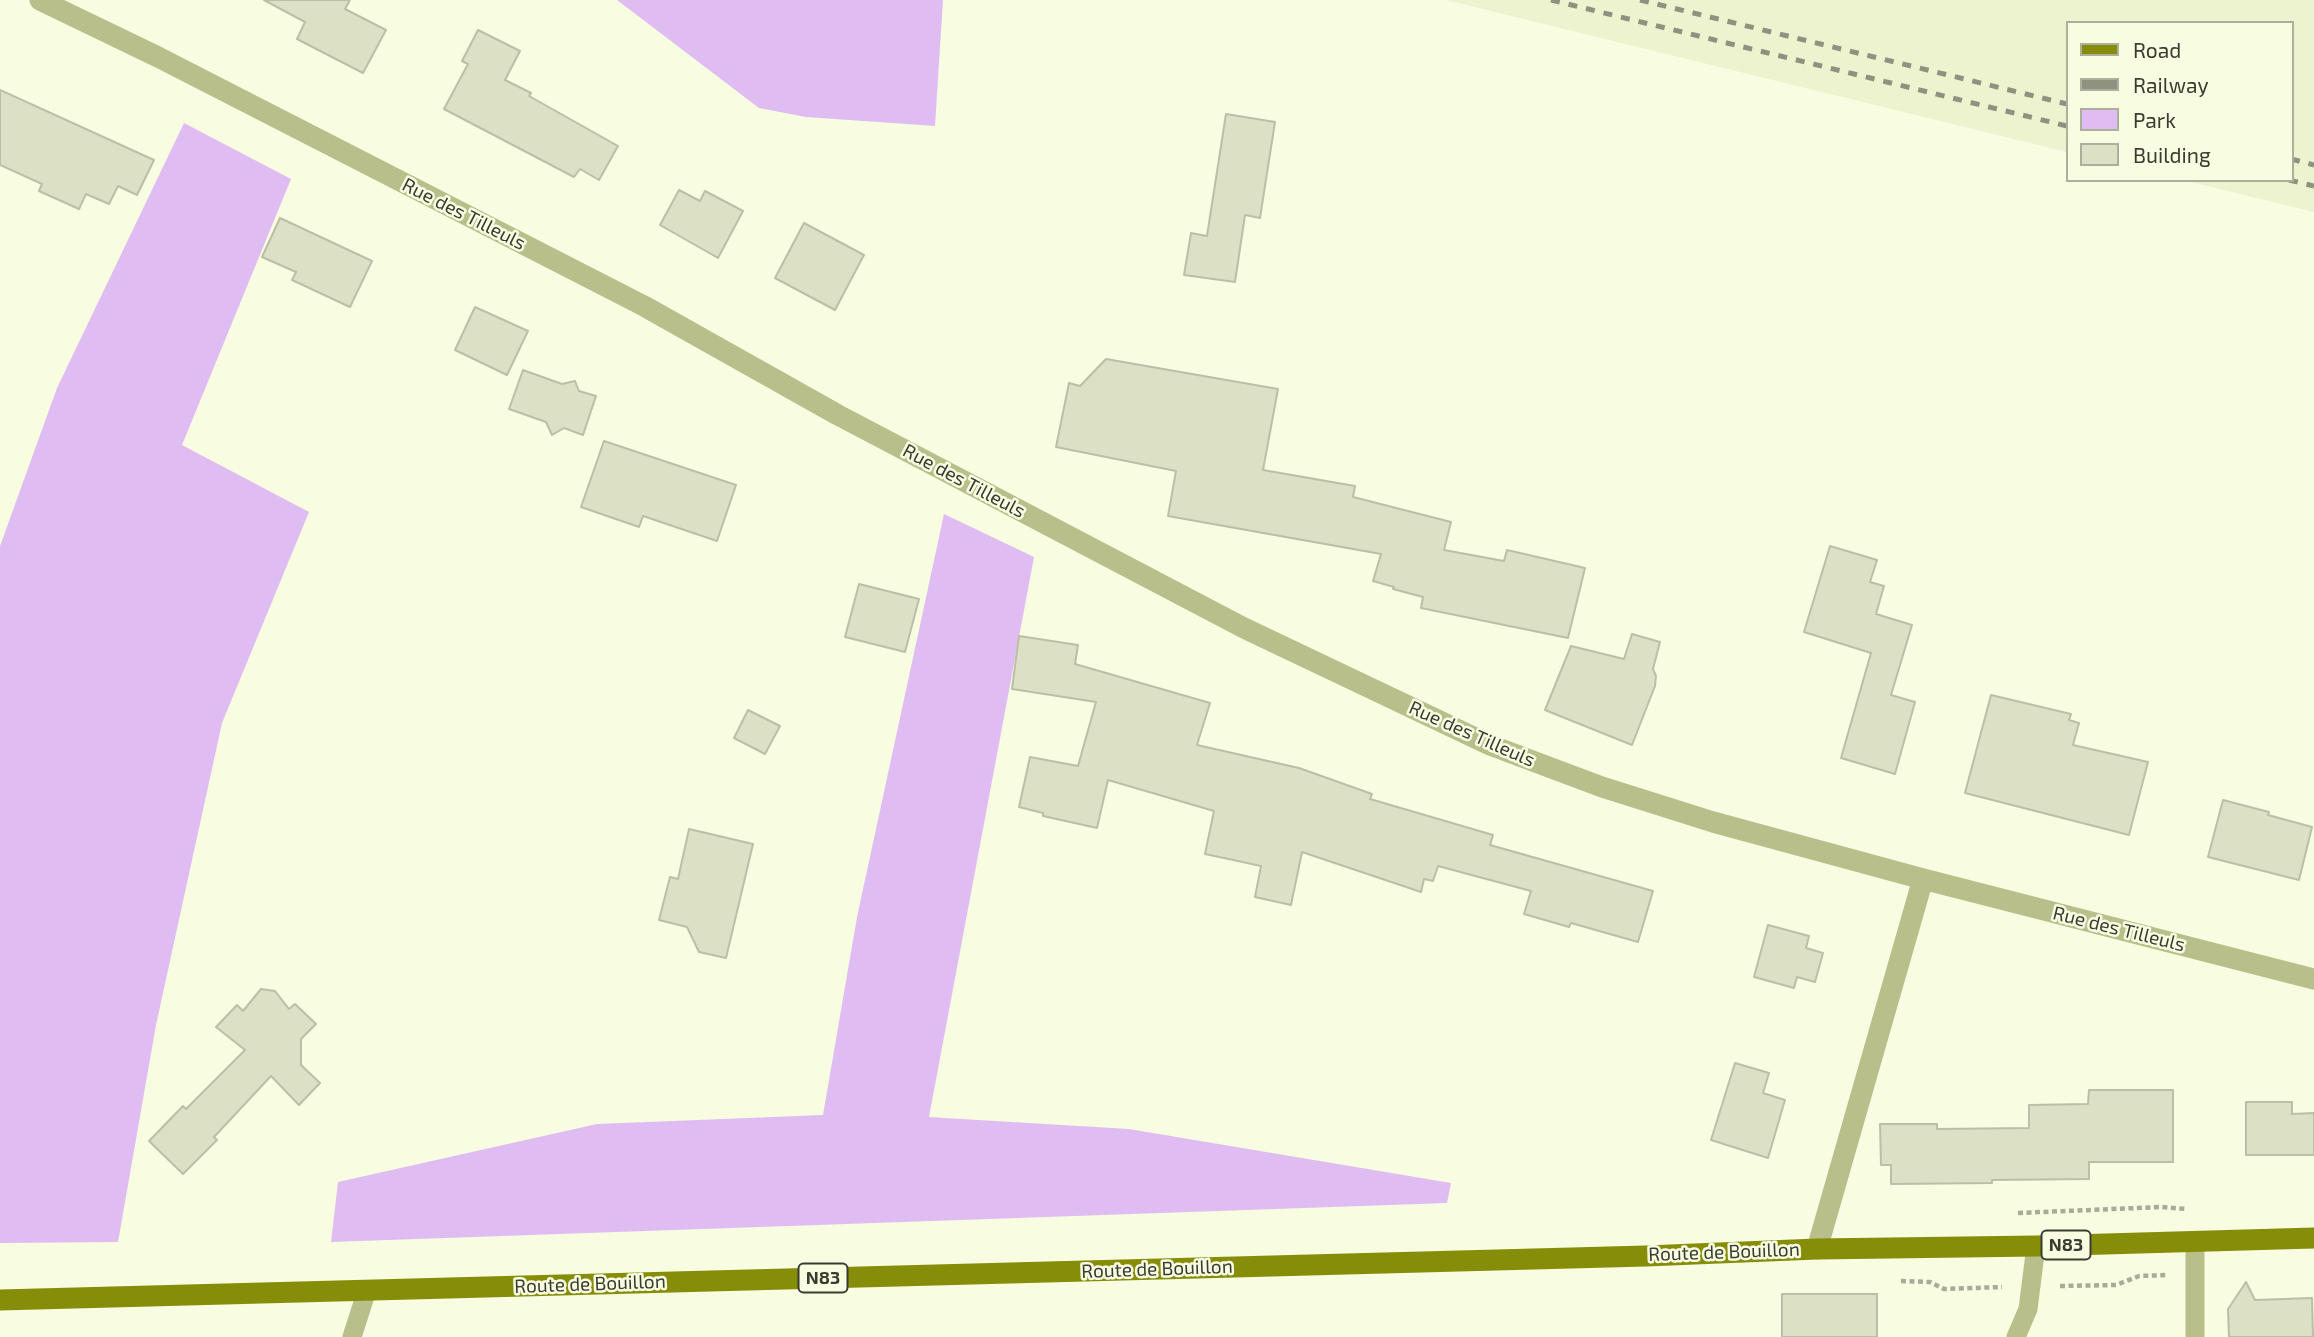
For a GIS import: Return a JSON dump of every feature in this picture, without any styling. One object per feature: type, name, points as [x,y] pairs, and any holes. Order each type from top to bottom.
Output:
[{"type":"main road","name":"Route de Bouillon","points":[[0,1300],[1646,1256],[1817,1249],[2314,1238]]},
{"type":"street","name":"Rue des Tilleuls","points":[[40,0],[171,63],[632,300],[838,415],[1244,628],[1490,745],[1602,787],[1713,822],[2314,979]]},
{"type":"street","points":[[1817,1249],[1923,879]]},
{"type":"lane","points":[[2195,1241],[2195,1337]]},
{"type":"lane","points":[[2016,1337],[2028,1309],[2036,1246]]},
{"type":"lane","points":[[352,1337],[367,1290]]},
{"type":"shaded area","points":[[1446,0],[2314,0],[2314,212],[2191,182],[2293,182],[2293,21],[2066,21],[2066,152]]},
{"type":"green space","points":[[617,0],[943,0],[935,126],[806,117],[759,108]]},
{"type":"green space","points":[[184,123],[291,179],[182,445],[309,512],[222,723],[156,1025],[118,1242],[0,1243],[0,546],[57,388]]},
{"type":"green space","points":[[944,514],[1034,557],[929,1117],[1129,1129],[1451,1183],[1447,1203],[331,1242],[338,1182],[597,1124],[823,1115],[857,917]]},
{"type":"building","points":[[264,0],[350,0],[345,9],[386,30],[363,73],[297,39],[305,22]]},
{"type":"building","points":[[478,30],[520,51],[505,80],[618,146],[599,180],[580,169],[574,177],[444,109],[468,64],[462,61]]},
{"type":"building","points":[[0,90],[154,160],[137,195],[118,186],[109,204],[86,194],[79,209],[39,191],[42,184],[0,165]]},
{"type":"building","points":[[1226,114],[1275,122],[1260,218],[1245,215],[1235,282],[1184,275],[1191,233],[1207,236]]},
{"type":"building","points":[[679,190],[700,201],[705,191],[743,211],[718,258],[660,225]]},
{"type":"building","points":[[280,218],[372,261],[350,307],[292,280],[296,272],[262,257]]},
{"type":"building","points":[[804,223],[864,255],[835,310],[775,278]]},
{"type":"building","points":[[475,307],[528,331],[507,375],[455,350]]},
{"type":"building","points":[[1106,359],[1278,389],[1263,470],[1355,486],[1353,497],[1451,522],[1444,550],[1504,561],[1507,550],[1585,568],[1568,638],[1421,608],[1423,597],[1373,581],[1381,554],[1168,516],[1176,471],[1056,447],[1069,383],[1080,386]]},
{"type":"building","points":[[523,370],[562,384],[575,381],[579,391],[596,396],[583,435],[564,428],[552,435],[546,422],[509,409]]},
{"type":"building","points":[[604,441],[736,485],[717,541],[643,516],[639,527],[581,507]]},
{"type":"building","points":[[1830,546],[1877,560],[1870,582],[1884,586],[1876,614],[1912,625],[1891,695],[1915,702],[1895,774],[1841,758],[1871,653],[1804,632]]},
{"type":"building","points":[[859,584],[919,599],[905,652],[845,637]]},
{"type":"building","points":[[1632,634],[1660,642],[1653,669],[1656,676],[1655,686],[1632,745],[1545,710],[1571,646],[1624,659]]},
{"type":"building","points":[[1019,636],[1078,645],[1075,664],[1210,703],[1197,745],[1299,768],[1372,794],[1370,799],[1493,835],[1490,845],[1653,891],[1638,942],[1571,923],[1569,927],[1524,914],[1531,891],[1438,866],[1433,881],[1424,879],[1421,892],[1302,852],[1291,905],[1255,897],[1261,866],[1205,854],[1214,811],[1108,780],[1097,828],[1043,816],[1043,813],[1019,807],[1030,757],[1078,766],[1096,702],[1012,689]]},
{"type":"building","points":[[1991,695],[2071,714],[2069,720],[2079,723],[2073,745],[2148,762],[2129,835],[1965,793]]},
{"type":"building","points":[[748,710],[780,726],[765,754],[734,738]]},
{"type":"building","points":[[2223,800],[2312,827],[2299,880],[2208,857]]},
{"type":"building","points":[[689,829],[753,844],[726,958],[699,952],[687,927],[659,920],[670,877],[678,879]]},
{"type":"building","points":[[1768,925],[1809,936],[1806,948],[1823,953],[1815,982],[1797,977],[1794,988],[1754,977]]},
{"type":"building","points":[[261,989],[275,991],[289,1009],[295,1004],[316,1024],[301,1039],[301,1065],[320,1083],[299,1105],[271,1076],[214,1137],[217,1140],[183,1174],[149,1141],[183,1106],[186,1109],[245,1050],[216,1027],[237,1005],[243,1011]]},
{"type":"building","points":[[1735,1063],[1769,1073],[1763,1093],[1785,1100],[1768,1158],[1711,1140]]},
{"type":"building","points":[[2089,1090],[2173,1090],[2173,1162],[2089,1162],[2089,1179],[1992,1180],[1992,1183],[1891,1184],[1891,1165],[1881,1165],[1880,1124],[1937,1124],[1937,1129],[2029,1128],[2029,1105],[2088,1104]]},
{"type":"building","points":[[2246,1102],[2292,1102],[2292,1114],[2314,1113],[2314,1155],[2246,1155]]},
{"type":"building","points":[[2246,1282],[2255,1300],[2312,1298],[2313,1337],[2229,1337],[2228,1309]]},
{"type":"building","points":[[1782,1294],[1877,1294],[1877,1337],[1782,1337]]},
{"type":"railway","points":[[1551,0],[2066,126]]},
{"type":"railway","points":[[1640,0],[2066,104]]},
{"type":"railway","points":[[2293,160],[2314,165]]},
{"type":"railway","points":[[2293,181],[2314,186]]}]
